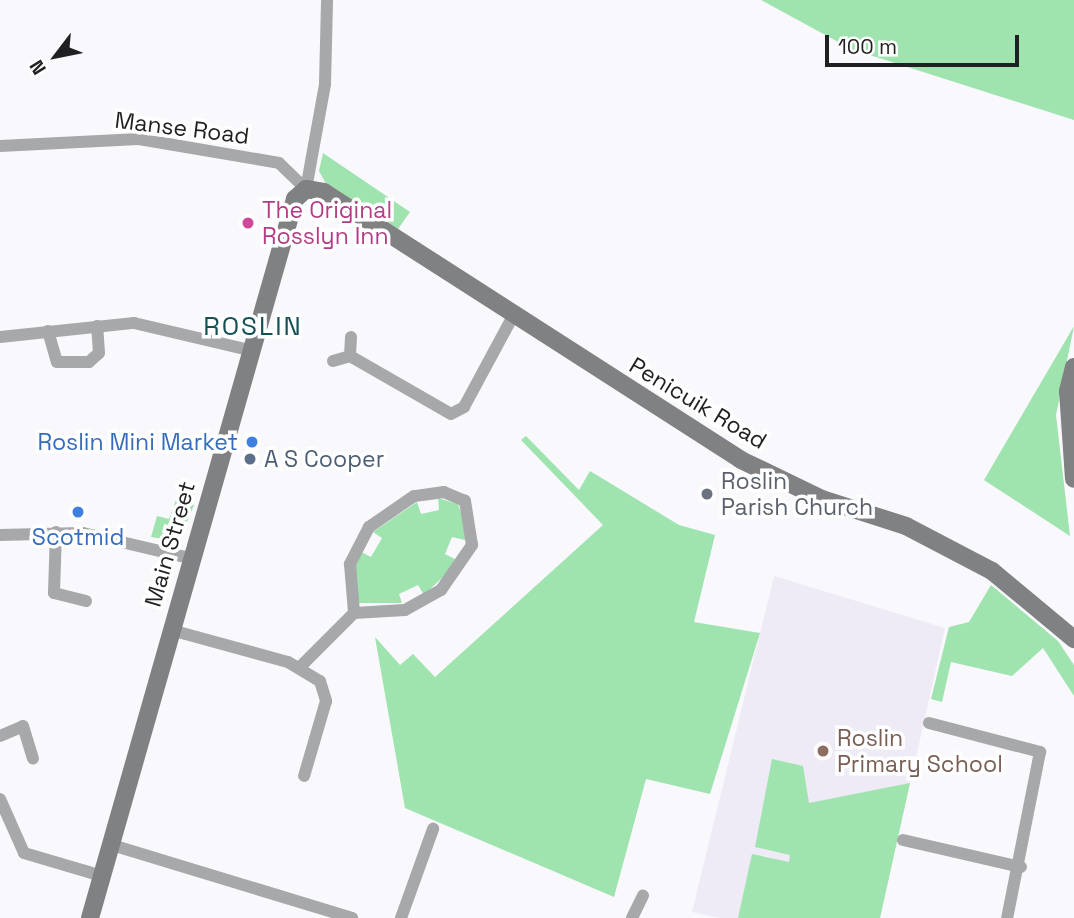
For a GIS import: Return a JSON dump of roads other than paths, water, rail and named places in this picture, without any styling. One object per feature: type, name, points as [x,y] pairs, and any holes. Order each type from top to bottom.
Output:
[{"type":"main road","name":"Penicuik Road","points":[[306,188],[324,192],[513,316],[741,460],[822,499],[906,526],[992,570],[1074,639]]},
{"type":"main road","name":"Main Street","points":[[90,918],[190,558],[253,351],[295,200],[306,188]]},
{"type":"main road","points":[[1074,367],[1068,391],[1074,479]]},
{"type":"street","points":[[306,188],[325,84],[327,0]]},
{"type":"street","name":"Manse Road","points":[[0,146],[139,139],[279,163],[306,188]]},
{"type":"street","points":[[351,337],[341,360],[451,414],[464,407],[513,316]]},
{"type":"street","points":[[0,337],[97,326],[158,324],[253,351]]},
{"type":"street","points":[[48,331],[57,362],[89,362],[99,353],[97,326]]},
{"type":"street","points":[[300,667],[354,613],[405,610],[441,590],[472,545],[466,501],[444,492],[414,496],[369,527],[350,564],[354,613]]},
{"type":"street","points":[[0,535],[56,532],[114,538],[190,558]]},
{"type":"street","points":[[56,532],[54,593],[86,601]]},
{"type":"street","points":[[171,630],[300,667],[320,681],[326,701],[304,776]]},
{"type":"street","points":[[929,723],[1040,752],[1021,867],[1007,918]]},
{"type":"street","points":[[0,736],[23,726],[31,735],[33,759]]},
{"type":"street","points":[[0,799],[24,853],[103,876]]},
{"type":"street","points":[[401,918],[433,829]]},
{"type":"street","points":[[903,841],[1021,867]]},
{"type":"street","points":[[112,845],[352,918]]},
{"type":"street","points":[[632,918],[643,895]]},
{"type":"place","name":"The Original Rosslyn Inn","points":[[248,223]]},
{"type":"place","name":"Roslin Mini Market","points":[[252,442]]},
{"type":"place","name":"A S Cooper","points":[[250,459]]},
{"type":"place","name":"Roslin Parish Church","points":[[707,494]]},
{"type":"place","name":"Scotmid","points":[[78,512]]},
{"type":"place","name":"Roslin Primary School","points":[[823,751]]},
{"type":"district","name":"ROSLIN","points":[[253,327]]}]
